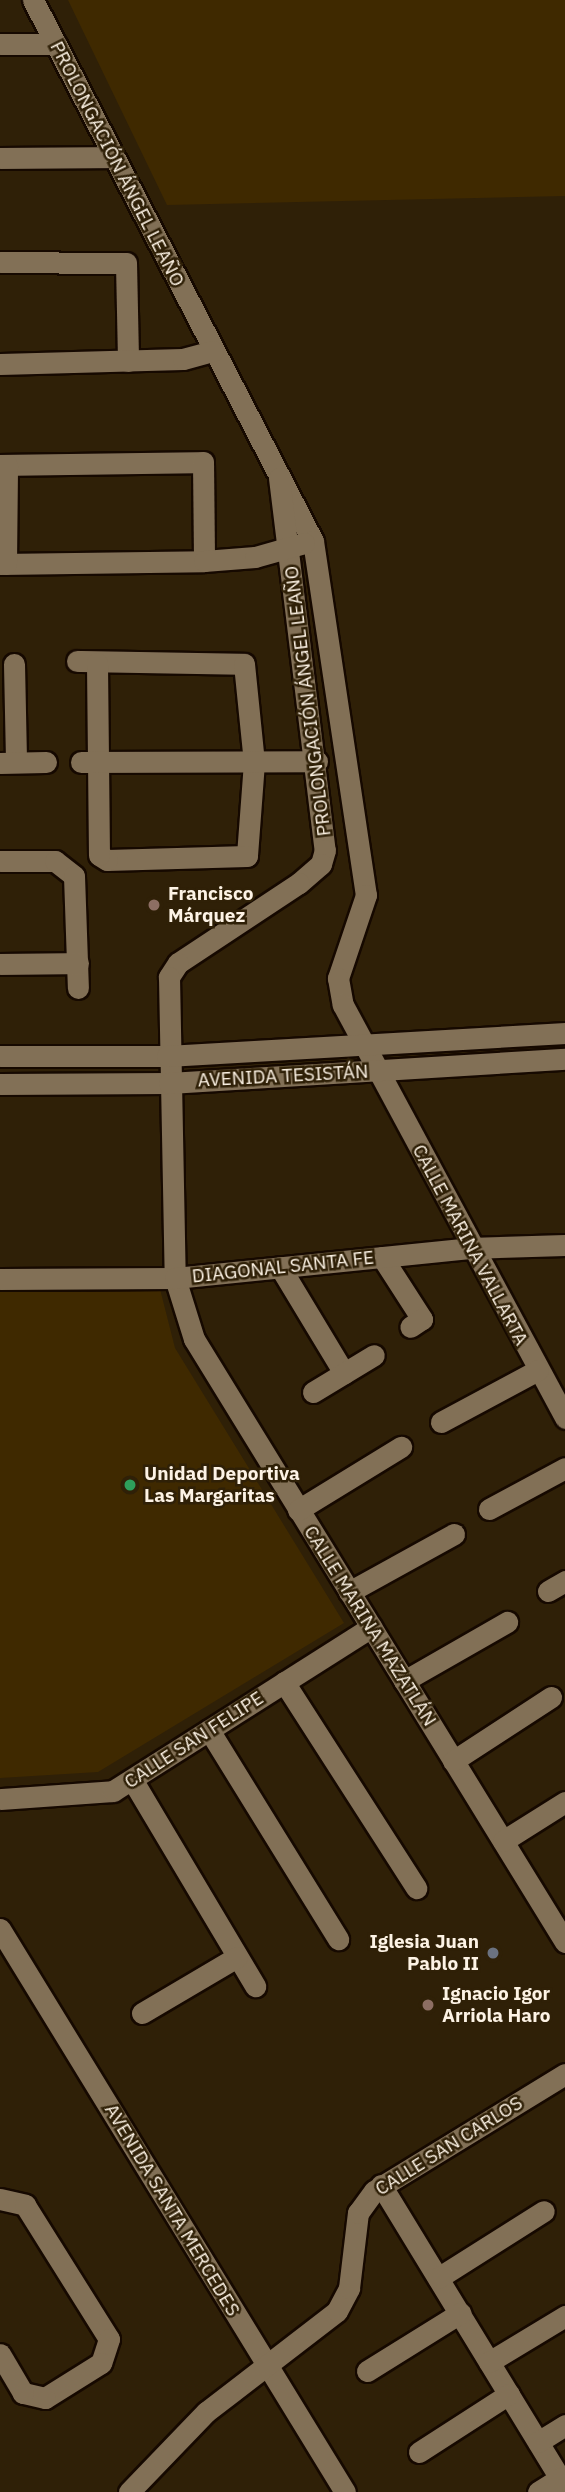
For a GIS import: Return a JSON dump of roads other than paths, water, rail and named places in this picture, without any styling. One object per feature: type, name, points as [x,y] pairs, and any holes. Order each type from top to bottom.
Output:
[{"type":"street","name":"PROLONGACIÓN ÁNGEL LEAÑO","points":[[33,0],[313,541],[366,895],[338,978],[342,1005],[377,1071]]},
{"type":"street","points":[[0,44],[56,44]]},
{"type":"street","points":[[0,158],[114,157]]},
{"type":"street","points":[[0,262],[126,263],[128,362]]},
{"type":"street","points":[[0,364],[128,362],[213,351]]},
{"type":"street","points":[[204,561],[204,462],[4,465],[3,564],[204,561],[313,541]]},
{"type":"street","name":"PROLONGACIÓN ÁNGEL LEAÑO","points":[[167,1056],[166,992],[178,963],[299,883],[321,864],[325,850],[317,761],[279,478]]},
{"type":"street","points":[[87,662],[244,664],[254,762],[251,845],[237,861],[107,860],[97,845],[89,762],[87,662]]},
{"type":"street","points":[[15,663],[8,762],[46,762]]},
{"type":"street","points":[[89,762],[317,761]]},
{"type":"street","points":[[325,850],[361,849]]},
{"type":"street","points":[[0,861],[67,864],[74,876],[78,988]]},
{"type":"street","points":[[0,964],[78,963]]},
{"type":"street","name":"AVENIDA TESISTÁN","points":[[0,1056],[167,1056],[565,1033]]},
{"type":"street","name":"CALLE MARINA MAZATLÁN","points":[[167,1056],[175,1278],[194,1339],[565,1942]]},
{"type":"street","name":"AVENIDA TESISTÁN","points":[[0,1084],[169,1083],[565,1059]]},
{"type":"street","name":"CALLE MARINA VALLARTA","points":[[377,1071],[469,1248],[538,1370],[559,1394],[565,1418]]},
{"type":"street","name":"DIAGONAL SANTA FE","points":[[0,1279],[175,1278],[469,1248],[565,1245]]},
{"type":"street","points":[[382,1257],[422,1319],[411,1327]]},
{"type":"street","points":[[280,1267],[344,1373]]},
{"type":"street","points":[[313,1392],[374,1355]]},
{"type":"street","points":[[441,1422],[538,1370]]},
{"type":"street","points":[[299,1510],[401,1447]]},
{"type":"street","points":[[489,1509],[565,1468]]},
{"type":"street","points":[[349,1592],[454,1535]]},
{"type":"street","points":[[404,1681],[507,1622]]},
{"type":"street","name":"CALLE SAN FELIPE","points":[[0,1799],[94,1797],[133,1781],[371,1628]]},
{"type":"street","points":[[284,1682],[416,1888]]},
{"type":"street","points":[[453,1761],[551,1697]]},
{"type":"street","points":[[209,1730],[338,1939]]},
{"type":"street","points":[[133,1781],[255,1986]]},
{"type":"street","points":[[503,1841],[565,1802]]},
{"type":"street","name":"AVENIDA SANTA MERCEDES","points":[[0,1929],[266,2363],[335,2488]]},
{"type":"street","points":[[142,2013],[237,1957]]},
{"type":"street","name":"CALLE SAN CARLOS","points":[[129,2492],[206,2412],[345,2301],[358,2213],[381,2185],[565,2074]]},
{"type":"street","points":[[381,2185],[562,2482],[538,2492]]},
{"type":"street","points":[[0,2199],[25,2205],[109,2339],[101,2363],[46,2398],[23,2393],[0,2354]]},
{"type":"street","points":[[438,2278],[544,2211]]},
{"type":"street","points":[[367,2371],[460,2313]]},
{"type":"street","points":[[489,2362],[565,2316]]},
{"type":"street","points":[[419,2452],[509,2394]]},
{"type":"street","points":[[538,2442],[565,2425]]},
{"type":"place","name":"Francisco Márquez","points":[[154,905]]},
{"type":"place","name":"Unidad Deportiva Las Margaritas","points":[[130,1485]]},
{"type":"place","name":"Iglesia Juan Pablo II","points":[[493,1953]]},
{"type":"place","name":"Ignacio Igor Arriola Haro","points":[[428,2005]]}]
